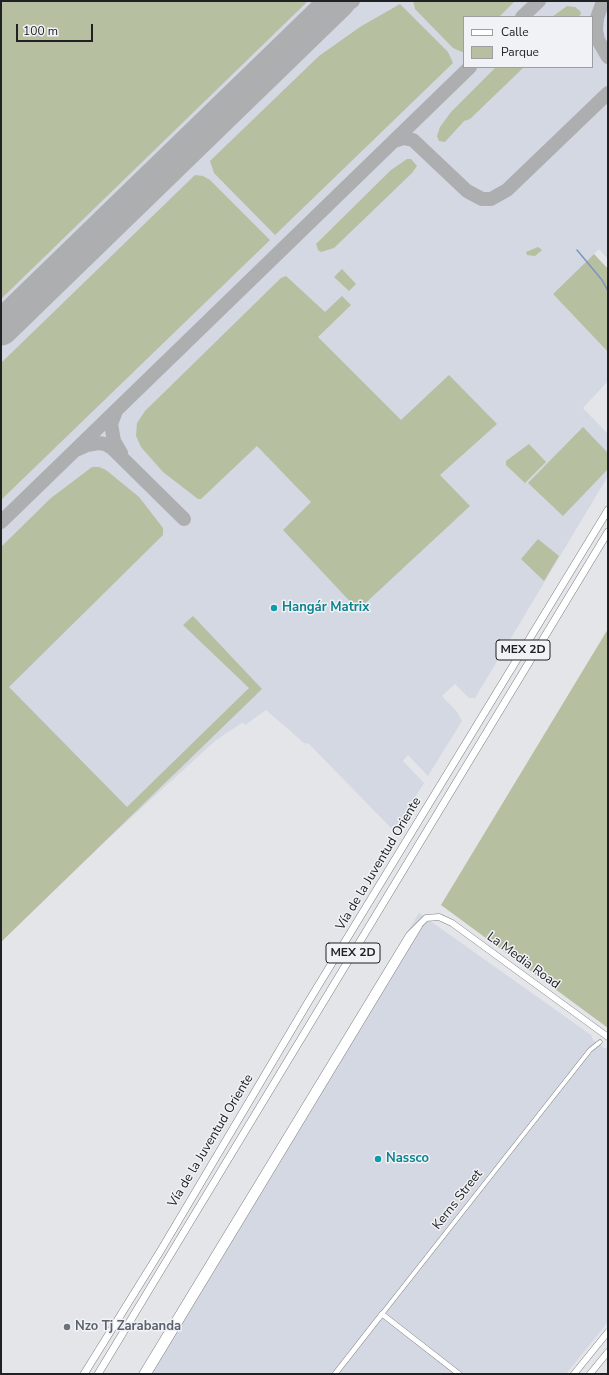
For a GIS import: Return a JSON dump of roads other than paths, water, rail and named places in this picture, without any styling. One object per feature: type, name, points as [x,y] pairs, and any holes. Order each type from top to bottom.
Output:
[{"type":"highway","name":"Vía de la Juventud Oriente","points":[[84,1374],[134,1291],[161,1250],[307,1004],[608,510]]},
{"type":"highway","name":"Vía de la Juventud Oriente","points":[[98,1374],[608,532]]},
{"type":"highway","points":[[161,1250],[152,1268],[154,1272],[157,1272],[170,1256]]},
{"type":"highway","points":[[134,1291],[147,1278],[151,1278],[152,1282],[145,1297]]},
{"type":"main road","name":"La Media Road","points":[[421,921],[432,916],[445,919],[608,1037]]},
{"type":"main road","points":[[142,1374],[409,935],[421,921]]},
{"type":"main road","points":[[148,1374],[416,934],[421,921]]},
{"type":"main road","points":[[574,1374],[608,1332]]},
{"type":"main road","points":[[590,1374],[608,1352]]},
{"type":"street","name":"Kerns Street","points":[[335,1374],[593,1046],[600,1042]]},
{"type":"street","points":[[382,1314],[459,1374]]},
{"type":"waterway","points":[[577,250],[602,280],[608,291]]},
{"type":"place","name":"Hangár Matrix","points":[[274,608]]},
{"type":"place","name":"Nassco","points":[[378,1159]]},
{"type":"place","name":"Nzo Tj Zarabanda","points":[[67,1327]]}]
